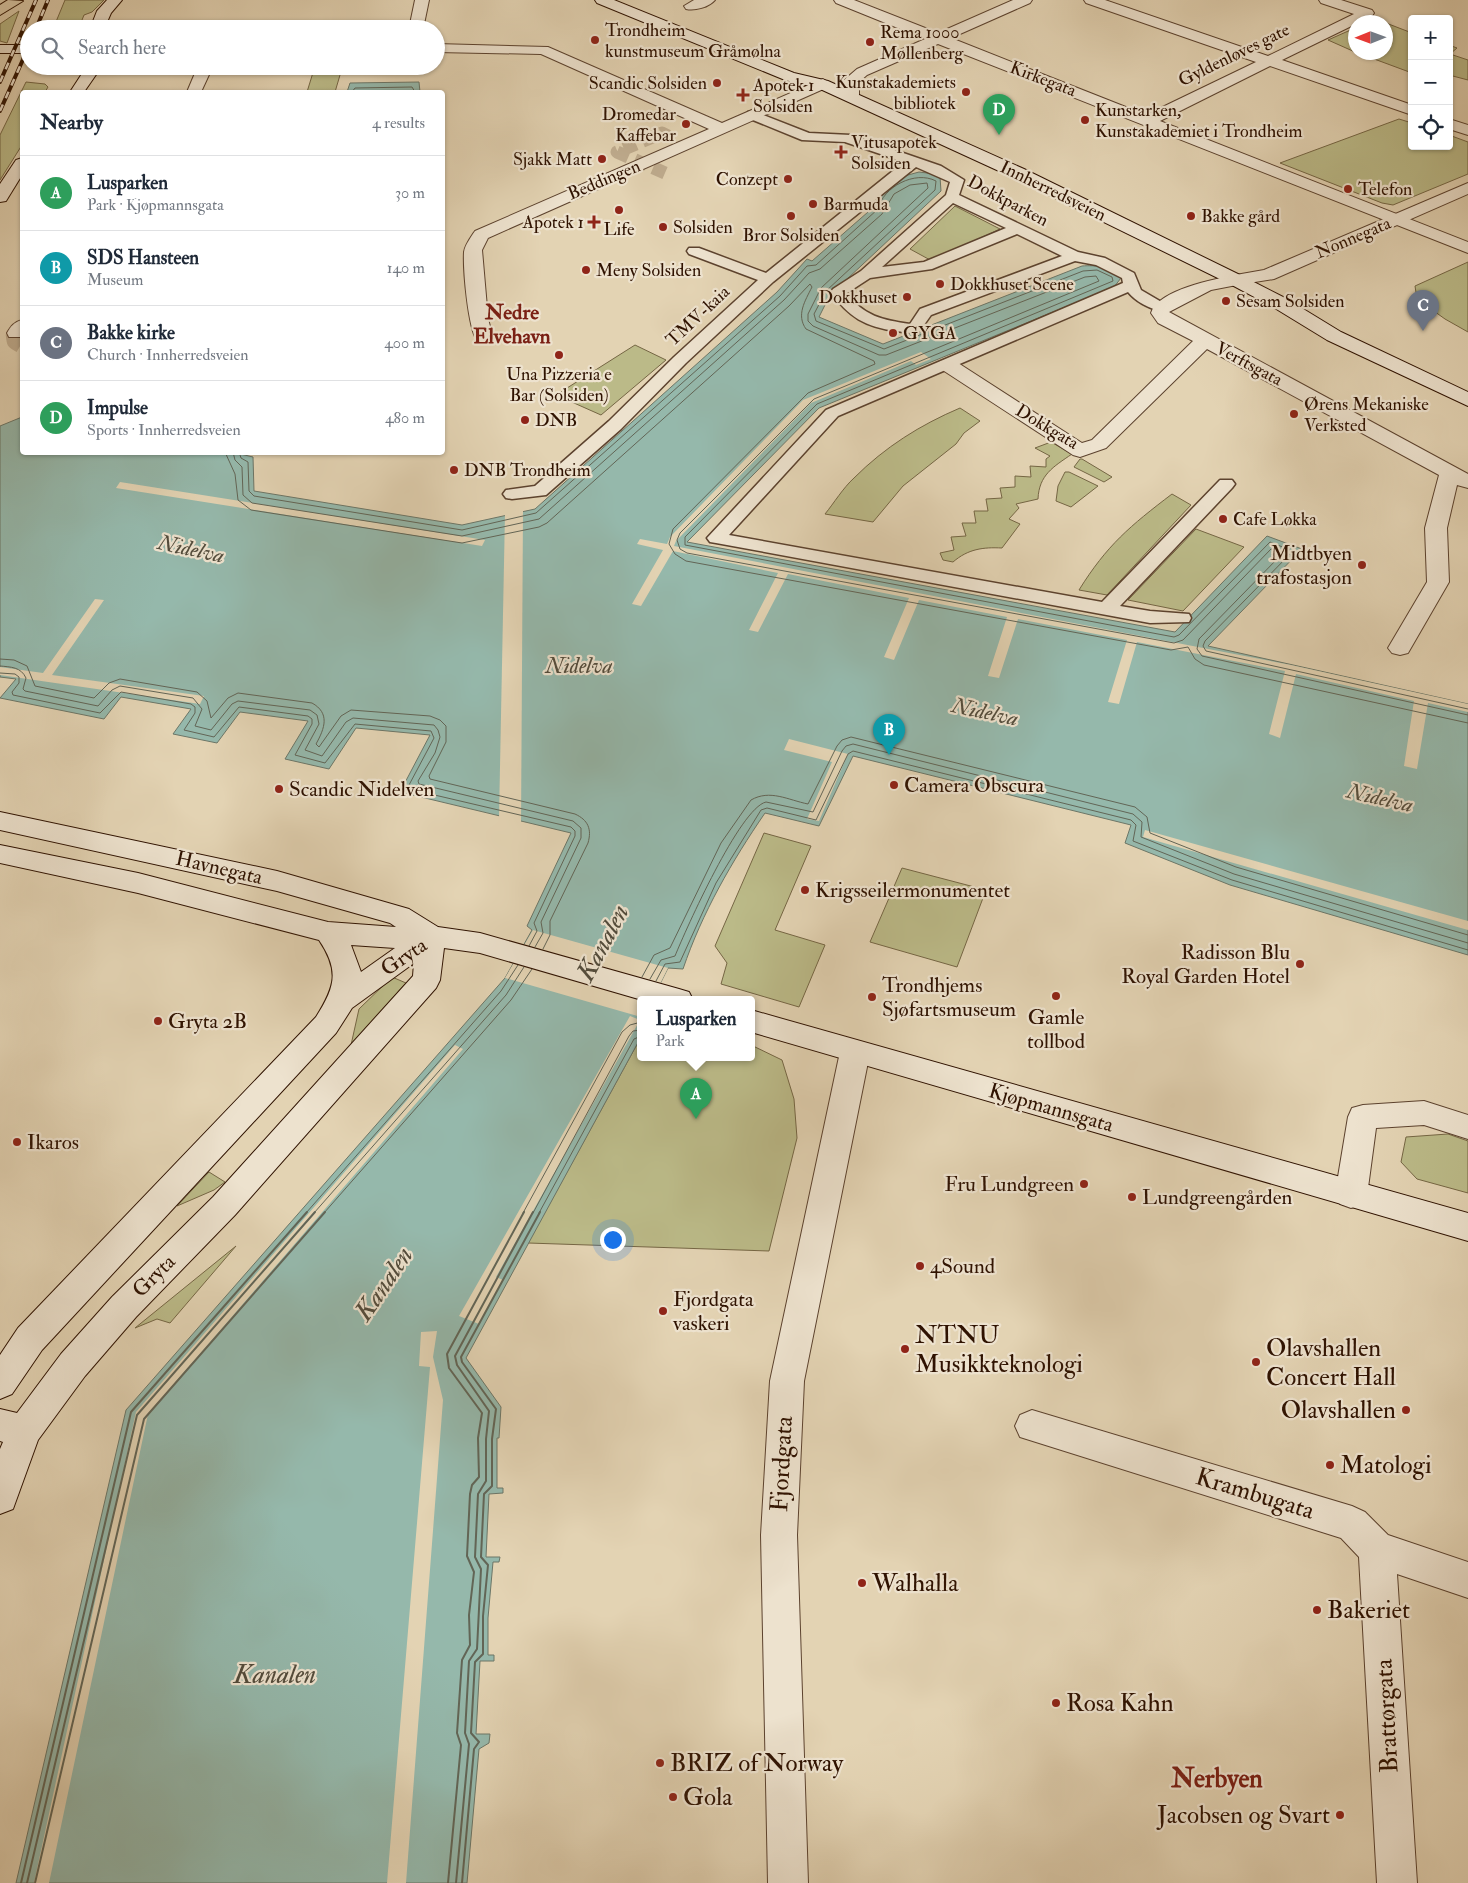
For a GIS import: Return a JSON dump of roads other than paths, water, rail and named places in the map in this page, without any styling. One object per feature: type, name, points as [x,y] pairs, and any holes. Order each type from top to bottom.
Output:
[{"type":"highway","points":[[0,11],[16,1]]},
{"type":"street","points":[[94,20],[115,0]]},
{"type":"street","points":[[418,20],[422,0]]},
{"type":"street","name":"Innherredsveien","points":[[602,0],[790,77],[823,84],[851,96],[1039,183],[1236,280],[1280,303],[1334,336],[1468,400]]},
{"type":"street","name":"Innherredsveien","points":[[632,0],[803,70],[823,84]]},
{"type":"street","points":[[691,6],[708,0]]},
{"type":"street","name":"Kirkegata","points":[[841,0],[1468,248]]},
{"type":"street","points":[[851,96],[851,81],[862,72],[1025,0]]},
{"type":"street","points":[[1091,0],[1408,109]]},
{"type":"street","name":"Gyldenløves gate","points":[[1147,120],[1367,13],[1326,0]]},
{"type":"street","points":[[100,20],[104,11]]},
{"type":"street","points":[[445,48],[532,48],[543,50],[724,130]]},
{"type":"street","points":[[0,49],[20,49]]},
{"type":"street","points":[[0,61],[20,60]]},
{"type":"street","points":[[62,90],[71,75]]},
{"type":"street","points":[[78,90],[89,75]]},
{"type":"street","points":[[195,90],[202,75]]},
{"type":"street","name":"Beddingen","points":[[484,337],[479,319],[473,250],[481,235],[724,130],[823,84]]},
{"type":"street","name":"Dokkparken","points":[[753,115],[807,138],[846,138],[936,169],[957,180],[952,196],[1074,256],[1100,262],[1128,276],[1130,285],[1139,298],[1162,307]]},
{"type":"street","points":[[1453,125],[1468,130]]},
{"type":"street","points":[[795,151],[807,138]]},
{"type":"street","name":"TMV-kaia","points":[[512,494],[540,492],[615,425],[680,360],[768,279],[913,162]]},
{"type":"street","points":[[0,197],[20,166]]},
{"type":"street","name":"Nonnegata","points":[[1236,280],[1268,275],[1468,188]]},
{"type":"street","points":[[952,196],[866,274],[838,292],[849,309],[874,323],[914,329],[925,312],[1074,256]]},
{"type":"street","points":[[866,274],[927,266],[1017,229]]},
{"type":"street","points":[[694,251],[768,279]]},
{"type":"street","points":[[1162,307],[1206,286],[1236,280]]},
{"type":"street","points":[[1130,285],[948,365],[832,413],[716,538],[1150,618],[1182,618]]},
{"type":"street","name":"Innherredsveien","points":[[1280,303],[1350,329],[1468,383]]},
{"type":"street","name":"Verftsgata","points":[[1162,307],[1160,313],[1165,319],[1411,449],[1459,477]]},
{"type":"street","name":"Dokkgata","points":[[948,365],[1080,451],[1099,444],[1204,340]]},
{"type":"street","points":[[1400,648],[1438,582],[1436,528],[1459,477]]},
{"type":"street","points":[[1106,609],[1226,484]]},
{"type":"street","name":"Havnegata","points":[[0,821],[276,881],[399,916],[432,936]]},
{"type":"street","name":"Havnegata","points":[[0,854],[138,884],[328,932],[386,938],[432,936],[480,943],[664,996]]},
{"type":"street","points":[[328,932],[339,946],[347,967],[349,986],[342,1000]]},
{"type":"street","name":"Gryta","points":[[0,1383],[30,1339],[326,1024],[342,1000],[432,936]]},
{"type":"street","name":"Gryta","points":[[0,1497],[12,1428],[73,1365],[124,1307],[224,1206],[426,980],[432,936]]},
{"type":"street","name":"Kjøpmannsgata","points":[[755,1022],[1351,1195],[1468,1227]]},
{"type":"street","name":"Fjordgata","points":[[788,1883],[779,1535],[787,1381],[855,1052]]},
{"type":"street","points":[[1351,1195],[1362,1117],[1424,1113],[1468,1127]]},
{"type":"street","name":"Krambugata","points":[[1032,1426],[1352,1524],[1377,1549],[1468,1580]]},
{"type":"street","name":"Brattørgata","points":[[1377,1549],[1397,1883]]},
{"type":"water","points":[[419,82],[420,90],[348,90],[350,83]]},
{"type":"water","points":[[919,172],[935,174],[940,177],[941,191],[830,295],[819,317],[883,344],[1082,266],[1098,266],[1108,269],[1121,278],[1114,287],[819,408],[687,542],[1175,632],[1267,536],[1302,549],[1208,646],[1468,704],[1468,955],[1230,885],[1125,843],[1131,825],[853,756],[819,826],[765,813],[719,888],[699,928],[683,969],[668,968],[654,996],[637,996],[637,1044],[466,1358],[501,1407],[499,1438],[497,1438],[497,1488],[503,1488],[503,1493],[489,1494],[486,1557],[500,1557],[499,1562],[493,1562],[488,1618],[488,1655],[494,1655],[494,1661],[480,1661],[476,1734],[490,1734],[489,1743],[479,1749],[467,1883],[16,1883],[126,1410],[505,978],[532,930],[527,926],[571,833],[400,792],[430,735],[356,728],[329,769],[285,759],[308,721],[240,712],[217,743],[173,734],[191,709],[121,697],[104,719],[0,698],[16,679],[0,677],[0,426],[20,418],[20,455],[245,455],[253,457],[254,491],[462,525],[535,509],[777,292],[807,259],[812,261],[876,205],[870,202],[897,178]]},
{"type":"tunnel","points":[[665,173],[617,152],[662,133],[668,136]]},
{"type":"tunnel","points":[[16,333],[17,340],[20,342]]},
{"type":"railway","points":[[27,20],[36,0]]},
{"type":"railway","points":[[40,20],[48,0]]},
{"type":"railway","points":[[0,82],[20,36]]},
{"type":"railway","points":[[0,111],[20,66]]},
{"type":"place","name":"Trondheim kunstmuseum Gråmølna","points":[[595,40]]},
{"type":"place","name":"Rema 1000 Møllenberg","points":[[870,42]]},
{"type":"place","name":"Scandic Solsiden","points":[[717,83]]},
{"type":"place","name":"Kunstakademiets bibliotek","points":[[966,92]]},
{"type":"place","name":"Apotek 1 Solsiden","points":[[743,95]]},
{"type":"place","name":"Kunstarken, Kunstakademiet i Trondheim","points":[[1085,120]]},
{"type":"place","name":"Dromedar Kaffebar","points":[[686,124]]},
{"type":"place","name":"Impulse","points":[[999,135]]},
{"type":"place","name":"Vitusapotek Solsiden","points":[[841,152]]},
{"type":"place","name":"Sjakk Matt","points":[[602,159]]},
{"type":"place","name":"Conzept","points":[[788,179]]},
{"type":"place","name":"Telefon","points":[[1348,189]]},
{"type":"place","name":"Barmuda","points":[[813,204]]},
{"type":"place","name":"Life","points":[[619,210]]},
{"type":"place","name":"Bror Solsiden","points":[[791,216]]},
{"type":"place","name":"Bakke gård","points":[[1191,216]]},
{"type":"place","name":"Apotek 1","points":[[594,222]]},
{"type":"place","name":"Solsiden","points":[[663,227]]},
{"type":"place","name":"Meny Solsiden","points":[[586,270]]},
{"type":"place","name":"Dokkhuset Scene","points":[[940,284]]},
{"type":"place","name":"Dokkhuset","points":[[907,297]]},
{"type":"place","name":"Sesam Solsiden","points":[[1226,301]]},
{"type":"place","name":"Bakke kirke","points":[[1423,331]]},
{"type":"place","name":"GYGA","points":[[893,333]]},
{"type":"place","name":"Una Pizzeria e Bar (Solsiden)","points":[[559,355]]},
{"type":"place","name":"Ørens Mekaniske Verksted","points":[[1294,414]]},
{"type":"place","name":"DNB","points":[[525,420]]},
{"type":"place","name":"DNB Trondheim","points":[[454,470]]},
{"type":"place","name":"Cafe Løkka","points":[[1223,519]]},
{"type":"place","name":"Midtbyen trafostasjon","points":[[1362,565]]},
{"type":"place","name":"SDS Hansteen","points":[[889,755]]},
{"type":"place","name":"Camera Obscura","points":[[894,785]]},
{"type":"place","name":"Scandic Nidelven","points":[[279,789]]},
{"type":"place","name":"Krigsseilermonumentet","points":[[805,890]]},
{"type":"place","name":"Radisson Blu Royal Garden Hotel","points":[[1300,964]]},
{"type":"place","name":"Gamle tollbod","points":[[1056,996]]},
{"type":"place","name":"Trondhjems Sjøfartsmuseum","points":[[872,997]]},
{"type":"place","name":"Gryta 2B","points":[[158,1021]]},
{"type":"place","name":"Lusparken","points":[[696,1119]]},
{"type":"place","name":"Ikaros","points":[[17,1142]]},
{"type":"place","name":"Fru Lundgreen","points":[[1084,1184]]},
{"type":"place","name":"Lundgreengården","points":[[1132,1197]]},
{"type":"place","name":"4Sound","points":[[920,1266]]},
{"type":"place","name":"Fjordgata vaskeri","points":[[663,1311]]},
{"type":"place","name":"NTNU Musikkteknologi","points":[[905,1349]]},
{"type":"place","name":"Olavshallen Concert Hall","points":[[1256,1362]]},
{"type":"place","name":"Olavshallen","points":[[1406,1410]]},
{"type":"place","name":"Matologi","points":[[1330,1465]]},
{"type":"place","name":"Walhalla","points":[[862,1583]]},
{"type":"place","name":"Bakeriet","points":[[1317,1610]]},
{"type":"place","name":"Rosa Kahn","points":[[1056,1703]]},
{"type":"place","name":"BRIZ of Norway","points":[[660,1763]]},
{"type":"place","name":"Gola","points":[[673,1797]]},
{"type":"place","name":"Jacobsen og Svart","points":[[1340,1815]]},
{"type":"district","name":"Nedre Elvehavn","points":[[512,324]]},
{"type":"district","name":"Nerbyen","points":[[1217,1779]]},
{"type":"water label","name":"Nidelva","points":[[191,549]]},
{"type":"water label","name":"Nidelva","points":[[579,666]]},
{"type":"water label","name":"Nidelva","points":[[985,712]]},
{"type":"water label","name":"Nidelva","points":[[1380,798]]},
{"type":"water label","name":"Kanalen","points":[[603,943]]},
{"type":"water label","name":"Kanalen","points":[[384,1284]]},
{"type":"water label","name":"Kanalen","points":[[275,1675]]}]
